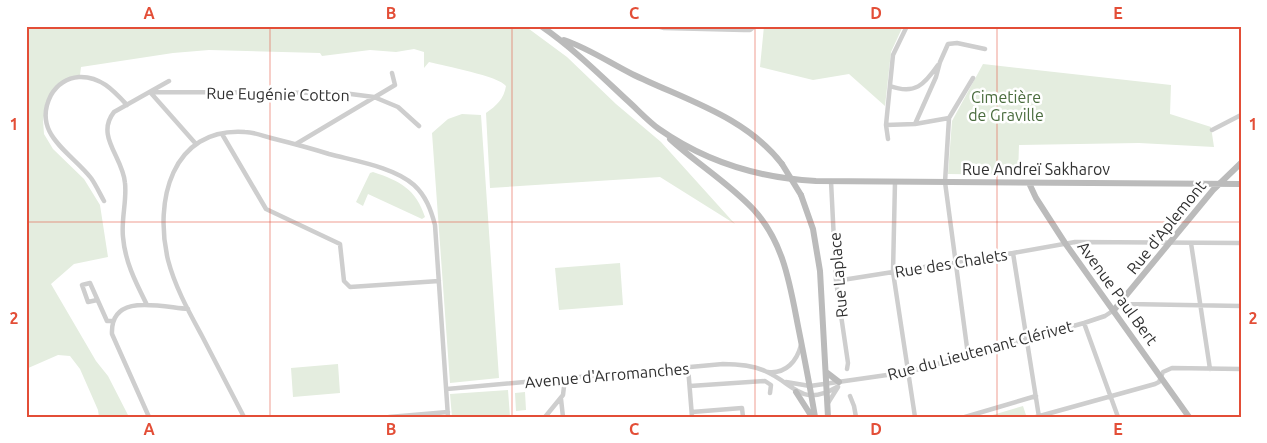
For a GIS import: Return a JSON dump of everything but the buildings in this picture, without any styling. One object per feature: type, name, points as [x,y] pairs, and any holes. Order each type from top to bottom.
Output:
[{"type":"street","points":[[541,26],[574,51],[689,157],[735,190],[764,222],[775,239],[788,272],[812,396],[813,417]]},
{"type":"street","points":[[657,26],[664,28],[750,30],[755,26]]},
{"type":"street","points":[[888,139],[886,125],[893,54],[907,26]]},
{"type":"street","points":[[558,38],[728,118],[755,137],[782,164],[801,195],[812,229],[819,264],[828,417]]},
{"type":"street","points":[[915,124],[948,44],[957,43],[986,49]]},
{"type":"street","points":[[890,86],[905,90],[923,85],[940,62]]},
{"type":"street","points":[[296,144],[395,84],[392,73]]},
{"type":"street","points":[[104,201],[91,178],[56,142],[47,128],[46,113],[48,101],[54,90],[62,83],[73,78],[88,77],[101,81],[115,91],[126,105]]},
{"type":"street","points":[[968,355],[945,182],[949,118],[973,78]]},
{"type":"street","points":[[147,305],[127,260],[123,236],[125,183],[106,127],[108,119],[114,112],[168,81]]},
{"type":"street","points":[[150,92],[196,144]]},
{"type":"street","name":"Rue Eugénie Cotton","points":[[150,92],[343,94],[374,97],[398,107],[419,126]]},
{"type":"street","points":[[1212,130],[1241,115]]},
{"type":"street","points":[[886,125],[915,124],[949,118]]},
{"type":"street","name":"Rue Andreï Sakharov","points":[[658,128],[699,154],[727,166],[786,179],[895,182],[1241,184]]},
{"type":"street","points":[[244,417],[175,280],[168,260],[164,236],[164,213],[167,188],[173,171],[183,155],[196,144],[208,138],[222,134],[248,132],[394,173],[414,186],[427,201],[435,224],[448,414],[389,417]]},
{"type":"street","points":[[222,134],[266,209],[340,244],[344,281],[350,287],[439,281]]},
{"type":"street","name":"Rue d'Aplemont","points":[[1114,310],[1219,184],[1241,163]]},
{"type":"street","name":"Rue Laplace","points":[[831,181],[836,280],[848,363],[847,369]]},
{"type":"street","points":[[895,182],[893,272],[915,417]]},
{"type":"street","name":"Avenue Paul Bert","points":[[1029,183],[1036,198],[1066,244],[1189,417]]},
{"type":"street","name":"Rue des Chalets","points":[[836,280],[1075,242],[1241,243]]},
{"type":"street","points":[[1191,243],[1210,369]]},
{"type":"street","points":[[1013,253],[1038,416],[1155,384],[1159,382],[1162,372],[1172,368],[1241,369]]},
{"type":"street","points":[[97,300],[107,321],[113,321]]},
{"type":"street","points":[[1124,300],[1128,304],[1241,306]]},
{"type":"street","points":[[149,417],[112,334],[113,321],[120,310],[125,307],[147,305],[188,309]]},
{"type":"street","name":"Rue du Lieutenant Clérivet","points":[[810,386],[827,383],[840,384],[908,372],[1084,323],[1105,316],[1114,310]]},
{"type":"street","points":[[1084,323],[1118,417]]},
{"type":"street","name":"Avenue d'Arromanches","points":[[447,389],[723,364],[740,365],[775,372],[785,369],[792,364],[799,353],[801,341]]},
{"type":"street","points":[[688,367],[692,414],[742,408],[743,417]]},
{"type":"street","name":"Avenue d'Arromanches","points":[[766,371],[796,392],[812,396]]},
{"type":"street","points":[[826,372],[840,384],[828,403]]},
{"type":"street","points":[[545,417],[560,399],[565,388],[565,378]]},
{"type":"street","points":[[690,386],[764,381],[771,385],[770,393]]},
{"type":"street","name":"Avenue d'Arromanches","points":[[784,382],[810,386]]},
{"type":"street","name":"Rue du Lieutenant Clérivet","points":[[812,396],[828,393],[840,384]]},
{"type":"street","points":[[796,392],[813,417]]},
{"type":"street","points":[[850,396],[856,417]]},
{"type":"street","points":[[965,417],[1036,396]]},
{"type":"street","points":[[560,399],[563,417]]},
{"type":"green space","points":[[26,26],[525,26],[567,57],[616,104],[661,142],[735,224],[660,177],[490,188],[486,113],[499,102],[506,86],[483,75],[429,62],[424,68],[424,52],[414,49],[396,52],[370,50],[322,56],[320,53],[209,50],[173,53],[81,67],[80,75],[62,82],[47,103],[43,120],[44,134],[53,149],[84,179],[100,205],[108,257],[74,264],[51,284],[96,361],[108,376],[129,417],[99,417],[98,410],[80,369],[70,356],[58,355],[26,369]]},
{"type":"green space","points":[[764,26],[903,26],[891,52],[885,106],[849,74],[813,80],[760,67]]},
{"type":"green space","name":"Cimetière de Graville","points":[[983,64],[1171,85],[1170,114],[1211,127],[1214,147],[1139,143],[1019,145],[1018,175],[948,174],[952,121]]},
{"type":"green space","points":[[462,114],[481,115],[499,378],[450,383],[432,133],[448,119]]},
{"type":"green space","points":[[373,172],[406,187],[417,199],[425,217],[422,219],[368,194],[363,206],[356,202],[370,173]]},
{"type":"green space","points":[[620,263],[623,305],[559,310],[555,268]]},
{"type":"green space","points":[[338,364],[340,393],[293,397],[291,368]]},
{"type":"green space","points":[[508,390],[510,417],[452,417],[450,394]]},
{"type":"green space","points":[[525,392],[526,410],[516,411],[515,393]]},
{"type":"green space","points":[[1023,406],[1026,415],[1020,417],[986,417]]}]
